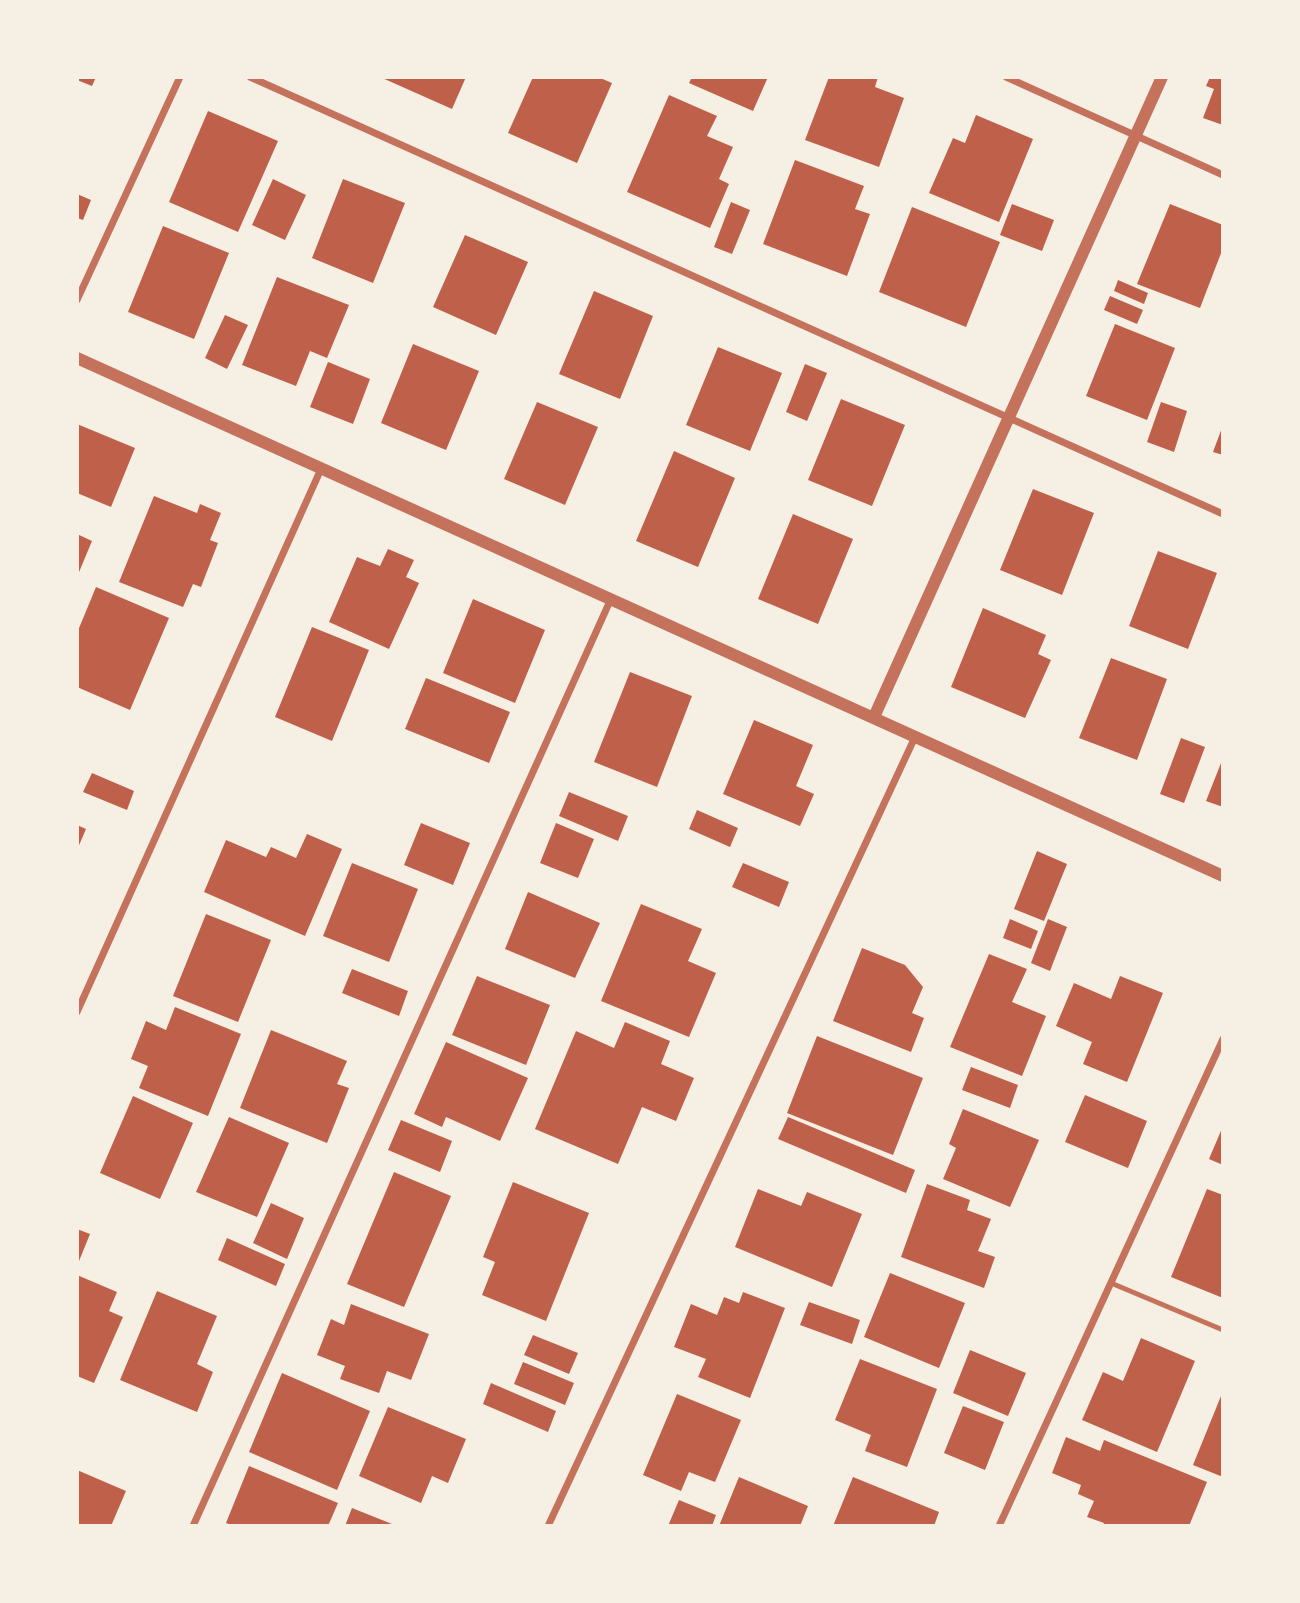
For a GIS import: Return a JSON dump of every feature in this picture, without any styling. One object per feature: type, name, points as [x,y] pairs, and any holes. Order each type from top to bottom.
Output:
[{"type":"street","points":[[77,300],[180,77]]},
{"type":"street","points":[[250,77],[1223,514]]},
{"type":"street","points":[[1006,77],[1223,175]]},
{"type":"street","points":[[874,717],[1162,77]]},
{"type":"street","points":[[77,358],[1223,876]]},
{"type":"street","points":[[77,1012],[321,469]]},
{"type":"street","points":[[193,1526],[610,601]]},
{"type":"street","points":[[548,1526],[915,736]]},
{"type":"street","points":[[999,1526],[1223,1039]]},
{"type":"lane","points":[[1111,1283],[1223,1330]]},
{"type":"building","points":[[77,77],[96,77],[92,86],[77,80]]},
{"type":"building","points":[[380,77],[466,77],[452,109]]},
{"type":"building","points":[[533,77],[598,77],[612,83],[577,163],[508,133]]},
{"type":"building","points":[[692,77],[768,77],[753,111],[689,83]]},
{"type":"building","points":[[829,77],[878,77],[875,87],[904,98],[879,167],[805,140]]},
{"type":"building","points":[[1210,77],[1223,77],[1223,125],[1203,118],[1214,89],[1206,86]]},
{"type":"building","points":[[669,95],[717,116],[707,136],[733,147],[719,179],[729,184],[710,228],[627,192]]},
{"type":"building","points":[[208,111],[278,141],[238,232],[169,202]]},
{"type":"building","points":[[976,115],[1033,139],[999,222],[929,193],[953,138],[965,143]]},
{"type":"building","points":[[795,160],[864,186],[855,209],[870,214],[847,276],[763,244]]},
{"type":"building","points":[[273,179],[306,195],[285,240],[252,225]]},
{"type":"building","points":[[343,179],[405,203],[373,283],[312,258]]},
{"type":"building","points":[[77,194],[91,200],[83,220],[77,218]]},
{"type":"building","points":[[731,202],[750,210],[732,254],[714,247]]},
{"type":"building","points":[[1012,204],[1054,220],[1042,251],[1000,235]]},
{"type":"building","points":[[1170,204],[1223,225],[1223,248],[1200,308],[1137,284]]},
{"type":"building","points":[[912,207],[1000,242],[966,327],[879,292]]},
{"type":"building","points":[[163,226],[229,253],[194,339],[128,312]]},
{"type":"building","points":[[465,235],[528,262],[496,335],[433,307]]},
{"type":"building","points":[[277,277],[349,305],[327,358],[310,351],[296,386],[242,365]]},
{"type":"building","points":[[1118,280],[1148,293],[1144,304],[1114,291]]},
{"type":"building","points":[[594,291],[653,316],[620,399],[559,374]]},
{"type":"building","points":[[1110,296],[1143,310],[1137,324],[1104,310]]},
{"type":"building","points":[[225,315],[248,325],[227,369],[205,358]]},
{"type":"building","points":[[1115,324],[1175,348],[1147,420],[1086,396]]},
{"type":"building","points":[[413,344],[479,371],[446,450],[381,423]]},
{"type":"building","points":[[718,347],[782,373],[750,451],[686,425]]},
{"type":"building","points":[[328,362],[370,379],[353,424],[310,407]]},
{"type":"building","points":[[805,364],[827,373],[807,421],[786,412]]},
{"type":"building","points":[[841,399],[905,425],[872,506],[808,480]]},
{"type":"building","points":[[537,402],[598,427],[565,505],[504,479]]},
{"type":"building","points":[[1161,402],[1187,411],[1174,452],[1147,442]]},
{"type":"building","points":[[77,424],[135,448],[111,507],[77,493]]},
{"type":"building","points":[[1223,425],[1223,455],[1213,452]]},
{"type":"building","points":[[674,451],[735,478],[698,567],[636,541]]},
{"type":"building","points":[[1033,489],[1094,513],[1062,595],[1000,570]]},
{"type":"building","points":[[154,496],[197,513],[200,504],[221,513],[210,540],[218,543],[201,587],[193,584],[183,607],[119,582]]},
{"type":"building","points":[[793,514],[853,539],[818,624],[758,599]]},
{"type":"building","points":[[77,534],[92,541],[77,577]]},
{"type":"building","points":[[388,549],[414,560],[406,577],[419,583],[389,649],[329,622],[357,557],[380,566]]},
{"type":"building","points":[[1158,551],[1217,573],[1188,649],[1129,626]]},
{"type":"building","points":[[96,587],[169,618],[130,710],[77,687],[77,633]]},
{"type":"building","points":[[473,599],[545,630],[515,703],[443,673]]},
{"type":"building","points":[[983,608],[1046,635],[1038,654],[1051,660],[1025,718],[951,687]]},
{"type":"building","points":[[312,627],[369,650],[332,741],[275,717]]},
{"type":"building","points":[[1111,658],[1167,679],[1137,760],[1079,738]]},
{"type":"building","points":[[630,672],[692,696],[657,787],[594,762]]},
{"type":"building","points":[[426,678],[510,712],[489,763],[405,729]]},
{"type":"building","points":[[754,720],[813,745],[796,786],[814,794],[800,826],[723,794]]},
{"type":"building","points":[[1181,738],[1205,747],[1184,803],[1160,794]]},
{"type":"building","points":[[1223,758],[1223,807],[1206,801]]},
{"type":"building","points":[[92,773],[134,791],[127,810],[83,792]]},
{"type":"building","points":[[569,792],[628,816],[618,841],[559,816]]},
{"type":"building","points":[[697,810],[738,828],[730,847],[689,829]]},
{"type":"building","points":[[421,823],[470,843],[453,885],[404,865]]},
{"type":"building","points":[[556,823],[594,839],[578,878],[540,863]]},
{"type":"building","points":[[77,825],[86,829],[77,850]]},
{"type":"building","points":[[307,834],[342,849],[305,936],[204,892],[226,840],[266,857],[271,847],[296,858]]},
{"type":"building","points":[[1037,851],[1067,864],[1044,921],[1014,909]]},
{"type":"building","points":[[352,863],[418,889],[389,962],[323,936]]},
{"type":"building","points":[[743,863],[789,882],[779,907],[732,887]]},
{"type":"building","points":[[528,892],[600,923],[575,978],[505,949]]},
{"type":"building","points":[[641,904],[702,929],[688,961],[716,973],[689,1037],[601,1001]]},
{"type":"building","points":[[206,914],[271,940],[238,1022],[173,996]]},
{"type":"building","points":[[1010,919],[1038,931],[1031,949],[1003,938]]},
{"type":"building","points":[[1048,919],[1067,927],[1050,971],[1031,963]]},
{"type":"building","points":[[862,948],[905,965],[923,987],[912,1013],[924,1018],[911,1052],[833,1021]]},
{"type":"building","points":[[989,954],[1027,969],[1012,1002],[1046,1016],[1022,1076],[950,1047]]},
{"type":"building","points":[[352,969],[408,991],[399,1016],[342,993]]},
{"type":"building","points":[[477,976],[550,1005],[526,1065],[452,1035]]},
{"type":"building","points":[[1120,976],[1163,993],[1127,1082],[1083,1064],[1092,1042],[1056,1026],[1074,983],[1111,999]]},
{"type":"building","points":[[175,1007],[241,1034],[208,1116],[139,1088],[148,1066],[131,1059],[146,1021],[166,1030]]},
{"type":"building","points":[[625,1022],[670,1041],[661,1064],[694,1078],[676,1121],[642,1107],[618,1164],[535,1129],[576,1031],[614,1048]]},
{"type":"building","points":[[271,1030],[347,1061],[337,1084],[349,1088],[327,1143],[240,1108]]},
{"type":"building","points":[[817,1036],[923,1078],[893,1155],[787,1113]]},
{"type":"building","points":[[446,1042],[528,1078],[500,1141],[446,1117],[442,1127],[414,1114]]},
{"type":"building","points":[[971,1067],[1018,1085],[1010,1108],[962,1090]]},
{"type":"building","points":[[1085,1095],[1147,1121],[1128,1168],[1065,1142]]},
{"type":"building","points":[[133,1096],[193,1123],[160,1199],[100,1173]]},
{"type":"building","points":[[963,1109],[1039,1140],[1010,1207],[943,1179],[956,1148],[949,1144]]},
{"type":"building","points":[[229,1117],[289,1143],[257,1217],[196,1192]]},
{"type":"building","points":[[788,1117],[915,1170],[906,1193],[778,1139]]},
{"type":"building","points":[[401,1120],[452,1141],[440,1172],[388,1150]]},
{"type":"building","points":[[1223,1126],[1223,1165],[1209,1159]]},
{"type":"building","points":[[394,1172],[451,1196],[404,1307],[347,1284]]},
{"type":"building","points":[[513,1182],[589,1213],[546,1321],[482,1295],[495,1262],[483,1257]]},
{"type":"building","points":[[927,1184],[970,1200],[967,1210],[991,1219],[978,1251],[995,1257],[984,1288],[901,1257]]},
{"type":"building","points":[[758,1189],[801,1206],[807,1192],[862,1214],[832,1287],[735,1247]]},
{"type":"building","points":[[1207,1189],[1223,1195],[1223,1298],[1171,1277]]},
{"type":"building","points":[[271,1203],[304,1218],[287,1259],[253,1243]]},
{"type":"building","points":[[77,1229],[90,1234],[77,1266]]},
{"type":"building","points":[[227,1238],[285,1264],[276,1286],[218,1260]]},
{"type":"building","points":[[890,1273],[965,1303],[939,1368],[864,1337]]},
{"type":"building","points":[[77,1275],[117,1292],[109,1311],[123,1317],[94,1383],[77,1376]]},
{"type":"building","points":[[157,1291],[217,1316],[197,1364],[213,1372],[197,1412],[120,1380]]},
{"type":"building","points":[[743,1292],[785,1308],[750,1398],[698,1377],[706,1359],[674,1347],[691,1304],[717,1315],[724,1297],[739,1303]]},
{"type":"building","points":[[809,1302],[860,1320],[852,1344],[800,1325]]},
{"type":"building","points":[[351,1304],[429,1334],[411,1380],[387,1371],[379,1393],[340,1379],[345,1366],[317,1355],[331,1319],[344,1325]]},
{"type":"building","points":[[533,1335],[578,1353],[569,1374],[524,1355]]},
{"type":"building","points":[[1141,1338],[1195,1361],[1157,1452],[1082,1420],[1103,1372],[1123,1381]]},
{"type":"building","points":[[970,1350],[1026,1373],[1008,1416],[953,1393]]},
{"type":"building","points":[[860,1359],[937,1389],[907,1467],[865,1451],[871,1435],[835,1420]]},
{"type":"building","points":[[523,1362],[574,1383],[565,1405],[514,1384]]},
{"type":"building","points":[[282,1373],[370,1411],[337,1490],[249,1452]]},
{"type":"building","points":[[491,1383],[556,1411],[548,1432],[483,1404]]},
{"type":"building","points":[[1223,1391],[1223,1477],[1193,1465]]},
{"type":"building","points":[[677,1394],[741,1420],[715,1482],[689,1472],[681,1491],[643,1475]]},
{"type":"building","points":[[963,1406],[1004,1422],[985,1470],[944,1453]]},
{"type":"building","points":[[388,1407],[466,1439],[448,1483],[432,1476],[421,1503],[359,1476]]},
{"type":"building","points":[[1066,1437],[1100,1451],[1104,1440],[1207,1482],[1189,1526],[1103,1526],[1104,1523],[1087,1517],[1094,1501],[1078,1494],[1081,1485],[1052,1473]]},
{"type":"building","points":[[249,1466],[338,1503],[328,1526],[234,1526],[226,1523]]},
{"type":"building","points":[[77,1470],[126,1491],[111,1526],[77,1526]]},
{"type":"building","points":[[739,1477],[808,1506],[800,1526],[719,1526]]},
{"type":"building","points":[[853,1477],[939,1512],[934,1526],[833,1526]]},
{"type":"building","points":[[679,1500],[716,1515],[712,1526],[668,1526]]},
{"type":"building","points":[[352,1508],[397,1526],[345,1526]]}]
